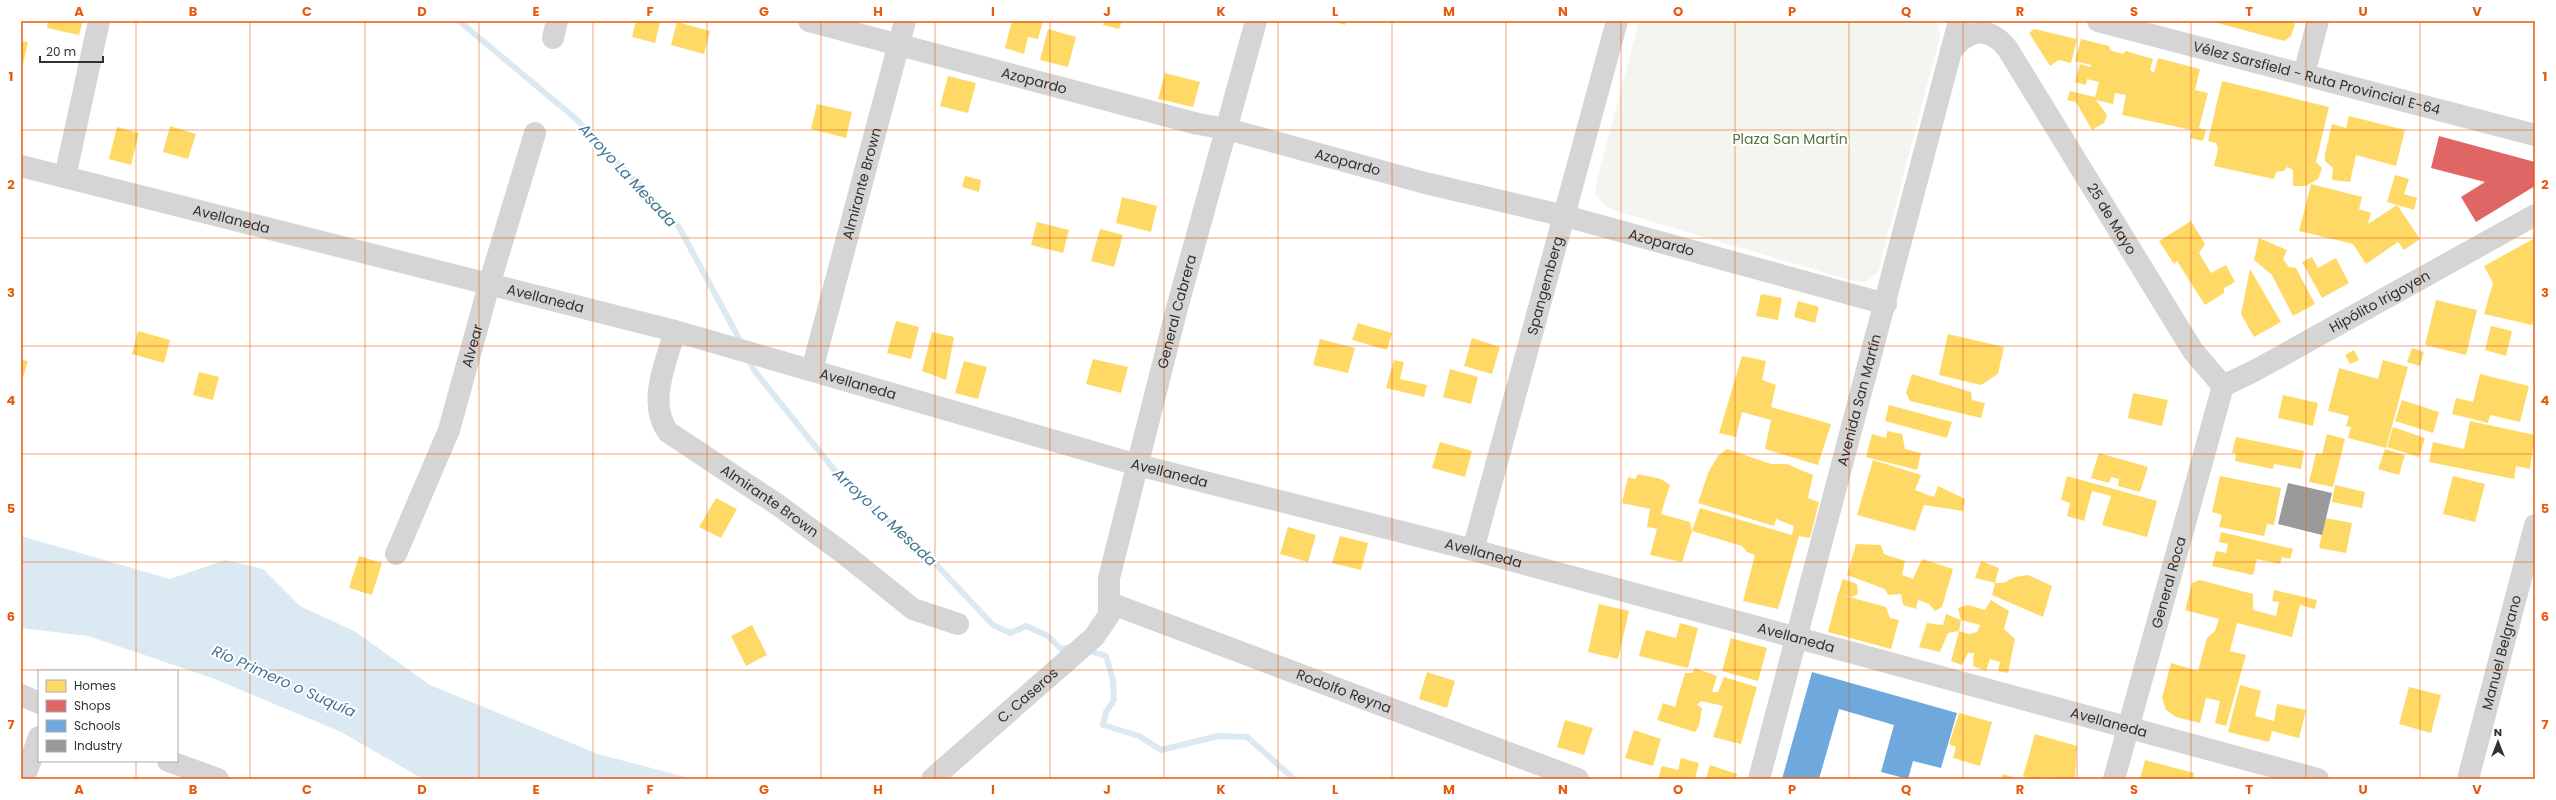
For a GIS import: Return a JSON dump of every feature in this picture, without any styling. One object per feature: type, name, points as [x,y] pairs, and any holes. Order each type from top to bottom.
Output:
[{"type":"street","points":[[65,177],[99,21]]},
{"type":"street","name":"Azopardo","points":[[809,21],[1198,124],[1228,129],[1425,183],[1565,216],[1886,304]]},
{"type":"street","name":"Almirante Brown","points":[[812,370],[905,21]]},
{"type":"street","name":"General Cabrera","points":[[1110,603],[1109,578],[1177,308],[1228,129],[1256,21]]},
{"type":"street","name":"Spangemberg","points":[[1473,550],[1617,21]]},
{"type":"street","name":"Avenida San Martín","points":[[1759,779],[1886,304],[1959,21]]},
{"type":"street","name":"25 de Mayo","points":[[2005,21],[2004,33],[2007,48]]},
{"type":"street","name":"Vélez Sarsfield - Ruta Provincial E-64","points":[[2098,21],[2535,135]]},
{"type":"street","points":[[2304,74],[2318,21]]},
{"type":"street","name":"25 de Mayo","points":[[1951,50],[1960,40],[1979,32],[1990,34],[2000,39],[2007,48],[2193,351],[2222,386]]},
{"type":"street","name":"Alvear","points":[[396,554],[449,430],[489,285],[535,133]]},
{"type":"street","name":"Avellaneda","points":[[21,166],[675,331],[1138,465],[1473,550],[2318,779]]},
{"type":"street","name":"Hipólito Irigoyen","points":[[2222,386],[2256,370],[2535,215]]},
{"type":"street","name":"Almirante Brown","points":[[675,331],[660,383],[659,413],[662,423],[668,432],[778,505],[847,556],[912,609],[958,624]]},
{"type":"street","name":"General Roca","points":[[2114,779],[2222,386]]},
{"type":"street","name":"Manuel Belgrano","points":[[2468,779],[2535,525]]},
{"type":"street","name":"C. Caseros","points":[[932,779],[1094,637],[1104,625],[1110,603]]},
{"type":"street","name":"Rodolfo Reyna","points":[[1110,603],[1578,779]]},
{"type":"street","points":[[21,695],[38,703]]},
{"type":"street","points":[[24,779],[38,740]]},
{"type":"street","points":[[171,762],[218,779]]},
{"type":"green space","name":"Plaza San Martín","points":[[1639,21],[1937,21],[1940,36],[1878,272],[1866,282],[1853,281],[1616,211],[1603,204],[1595,193],[1597,180]]},
{"type":"water","name":"Río Primero o Suquía","points":[[21,536],[170,579],[225,560],[263,569],[300,606],[356,632],[430,685],[598,754],[693,779],[423,779],[341,732],[215,679],[88,636],[21,628]]},
{"type":"building: Homes","points":[[48,21],[83,21],[79,35],[47,28]]},
{"type":"building: Homes","points":[[636,21],[660,22],[655,43],[632,37]]},
{"type":"building: Homes","points":[[1012,21],[1043,21],[1038,39],[1028,37],[1024,54],[1005,48]]},
{"type":"building: Homes","points":[[1104,21],[1122,21],[1119,29],[1103,25]]},
{"type":"building: Homes","points":[[1332,21],[1346,21],[1345,25]]},
{"type":"building: Homes","points":[[2210,21],[2296,21],[2291,36],[2284,41]]},
{"type":"building: Homes","points":[[677,22],[710,31],[704,54],[671,45]]},
{"type":"building: Homes","points":[[1048,29],[1076,37],[1068,67],[1040,60]]},
{"type":"building: Homes","points":[[2034,29],[2077,39],[2071,63],[2059,60],[2050,66],[2029,33]]},
{"type":"building: Homes","points":[[2081,39],[2109,46],[2110,50],[2123,54],[2126,51],[2153,59],[2150,70],[2154,73],[2158,58],[2200,69],[2195,90],[2208,93],[2199,128],[2206,130],[2203,141],[2190,138],[2192,130],[2122,115],[2126,95],[2115,93],[2113,104],[2096,100],[2107,115],[2104,123],[2092,130],[2076,102],[2067,100],[2070,91],[2095,97],[2099,82],[2087,79],[2086,85],[2075,82],[2080,64],[2090,67],[2091,65],[2075,61]]},
{"type":"building: Homes","points":[[21,41],[28,42],[22,68],[21,68]]},
{"type":"building: Homes","points":[[1165,73],[1200,82],[1193,107],[1158,99]]},
{"type":"building: Homes","points":[[948,76],[976,83],[968,113],[940,106]]},
{"type":"building: Homes","points":[[2222,81],[2329,107],[2316,162],[2322,168],[2318,179],[2306,186],[2293,186],[2293,170],[2287,167],[2284,171],[2276,172],[2274,179],[2214,166],[2218,149],[2216,143],[2208,141]]},
{"type":"building: Homes","points":[[817,104],[852,112],[846,138],[811,129]]},
{"type":"building: Homes","points":[[2349,116],[2405,130],[2396,166],[2356,155],[2350,182],[2332,180],[2333,168],[2325,161],[2325,154],[2332,124],[2346,128]]},
{"type":"building: Homes","points":[[170,126],[196,134],[188,159],[163,152]]},
{"type":"building: Homes","points":[[117,127],[139,133],[131,165],[109,159]]},
{"type":"building: Homes","points":[[2395,175],[2409,179],[2404,194],[2417,198],[2414,210],[2387,202]]},
{"type":"building: Homes","points":[[965,176],[981,180],[979,192],[962,187]]},
{"type":"building: Homes","points":[[2311,184],[2362,197],[2359,209],[2371,213],[2368,224],[2397,205],[2420,239],[2404,250],[2398,242],[2366,264],[2353,244],[2299,231]]},
{"type":"building: Homes","points":[[1122,197],[1157,206],[1151,232],[1116,223]]},
{"type":"building: Homes","points":[[2191,221],[2205,244],[2199,253],[2211,273],[2226,265],[2235,282],[2224,288],[2224,293],[2205,305],[2177,261],[2174,264],[2159,241]]},
{"type":"building: Homes","points":[[1037,222],[1069,230],[1063,253],[1031,245]]},
{"type":"building: Homes","points":[[1100,229],[1123,235],[1114,267],[1091,261]]},
{"type":"building: Homes","points":[[2259,238],[2287,250],[2283,259],[2289,267],[2296,268],[2315,304],[2293,316],[2272,275],[2254,260]]},
{"type":"building: Homes","points":[[2535,238],[2535,314],[2532,325],[2484,314],[2493,283],[2484,266]]},
{"type":"building: Homes","points":[[2312,257],[2318,268],[2336,258],[2349,283],[2322,298],[2302,262]]},
{"type":"building: Homes","points":[[2250,269],[2281,322],[2254,337],[2241,314]]},
{"type":"building: Homes","points":[[1761,294],[1782,298],[1778,320],[1756,316]]},
{"type":"building: Homes","points":[[2436,300],[2477,310],[2466,355],[2425,345]]},
{"type":"building: Homes","points":[[1798,301],[1819,307],[1815,323],[1794,317]]},
{"type":"building: Homes","points":[[896,321],[919,327],[911,359],[887,353]]},
{"type":"building: Homes","points":[[1358,323],[1392,333],[1387,350],[1352,340]]},
{"type":"building: Homes","points":[[2491,326],[2512,331],[2506,356],[2485,350]]},
{"type":"building: Homes","points":[[138,331],[170,340],[164,363],[132,354]]},
{"type":"building: Homes","points":[[932,332],[954,337],[946,380],[922,371]]},
{"type":"building: Homes","points":[[1948,334],[2004,347],[1998,374],[1981,385],[1939,375]]},
{"type":"building: Homes","points":[[1472,338],[1500,347],[1492,374],[1464,366]]},
{"type":"building: Homes","points":[[1320,339],[1355,348],[1348,373],[1313,365]]},
{"type":"building: Homes","points":[[2412,348],[2424,352],[2420,366],[2407,362]]},
{"type":"building: Homes","points":[[2354,350],[2359,360],[2350,364],[2345,355]]},
{"type":"building: Homes","points":[[1742,356],[1766,361],[1762,380],[1776,385],[1771,407],[1831,424],[1818,465],[1765,449],[1771,420],[1742,412],[1736,437],[1719,433]]},
{"type":"building: Homes","points":[[1093,359],[1128,367],[1121,393],[1086,384]]},
{"type":"building: Homes","points":[[21,360],[28,361],[21,383]]},
{"type":"building: Homes","points":[[1394,360],[1404,362],[1400,379],[1427,385],[1424,397],[1386,388]]},
{"type":"building: Homes","points":[[2383,360],[2408,367],[2386,448],[2348,438],[2351,427],[2346,426],[2349,416],[2328,411],[2339,368],[2378,379]]},
{"type":"building: Homes","points":[[964,361],[987,367],[978,399],[955,393]]},
{"type":"building: Homes","points":[[1450,369],[1478,377],[1471,404],[1443,397]]},
{"type":"building: Homes","points":[[199,372],[219,377],[213,400],[193,395]]},
{"type":"building: Homes","points":[[1912,374],[1971,392],[1972,400],[1985,403],[1981,418],[1910,401],[1906,393]]},
{"type":"building: Homes","points":[[2480,374],[2529,386],[2520,422],[2490,415],[2488,423],[2452,414],[2456,398],[2473,402]]},
{"type":"building: Homes","points":[[2133,393],[2168,400],[2162,426],[2128,418]]},
{"type":"building: Homes","points":[[2283,395],[2318,403],[2313,426],[2278,418]]},
{"type":"building: Homes","points":[[2402,400],[2439,412],[2433,433],[2395,421]]},
{"type":"building: Homes","points":[[1889,405],[1952,422],[1947,438],[1885,421]]},
{"type":"building: Homes","points":[[2470,421],[2535,435],[2530,469],[2516,466],[2514,479],[2429,462],[2433,442],[2464,449]]},
{"type":"building: Homes","points":[[2393,427],[2425,438],[2419,457],[2387,447]]},
{"type":"building: Homes","points":[[1887,431],[1902,434],[1905,449],[1921,453],[1917,470],[1866,457],[1872,434],[1886,438]]},
{"type":"building: Homes","points":[[2327,434],[2345,439],[2333,487],[2309,482],[2316,453],[2322,454]]},
{"type":"building: Homes","points":[[2236,437],[2304,451],[2301,469],[2274,464],[2273,469],[2235,461],[2236,454],[2232,453]]},
{"type":"building: Homes","points":[[1440,442],[1472,451],[1465,477],[1432,468]]},
{"type":"building: Homes","points":[[1727,449],[1771,464],[1787,464],[1813,475],[1808,498],[1819,502],[1810,538],[1799,536],[1778,609],[1743,601],[1755,555],[1747,552],[1742,546],[1692,531],[1700,508],[1792,535],[1794,526],[1776,519],[1774,526],[1698,503],[1708,473],[1718,456]]},
{"type":"building: Homes","points":[[2385,449],[2405,455],[2399,475],[2378,469]]},
{"type":"building: Homes","points":[[2099,453],[2148,467],[2140,492],[2118,486],[2119,479],[2111,477],[2109,483],[2091,478]]},
{"type":"building: Homes","points":[[1873,460],[1921,475],[1915,490],[1934,497],[1938,486],[1965,499],[1963,511],[1924,505],[1915,531],[1857,515]]},
{"type":"building: Homes","points":[[1638,474],[1661,479],[1670,485],[1661,514],[1690,522],[1692,531],[1682,562],[1650,555],[1657,529],[1647,527],[1650,509],[1622,503],[1628,477],[1635,479]]},
{"type":"building: Homes","points":[[2067,476],[2157,501],[2147,537],[2102,525],[2111,496],[2092,491],[2084,521],[2067,516],[2070,503],[2061,500]]},
{"type":"building: Homes","points":[[2220,476],[2281,488],[2274,525],[2267,524],[2264,536],[2219,527],[2222,515],[2212,512]]},
{"type":"building: Homes","points":[[2453,476],[2485,484],[2475,522],[2443,514]]},
{"type":"building: Homes","points":[[2335,485],[2365,492],[2362,508],[2332,502]]},
{"type":"building: Homes","points":[[716,498],[737,509],[721,538],[699,527]]},
{"type":"building: Homes","points":[[2325,518],[2352,523],[2346,553],[2319,548]]},
{"type":"building: Homes","points":[[1288,527],[1316,535],[1308,562],[1280,554]]},
{"type":"building: Homes","points":[[2221,532],[2293,549],[2290,559],[2282,557],[2280,564],[2257,559],[2253,575],[2212,566],[2216,551],[2226,553],[2228,544],[2219,542]]},
{"type":"building: Homes","points":[[1340,536],[1368,543],[1361,570],[1332,563]]},
{"type":"building: Homes","points":[[1856,544],[1881,545],[1884,554],[1905,561],[1902,575],[1913,579],[1922,559],[1953,569],[1942,607],[1935,611],[1929,604],[1918,600],[1916,609],[1903,605],[1901,594],[1888,595],[1885,589],[1847,575]]},
{"type":"building: Homes","points":[[359,556],[382,563],[372,595],[349,588]]},
{"type":"building: Homes","points":[[1981,561],[1999,568],[1995,583],[1975,578]]},
{"type":"building: Homes","points":[[2028,575],[2052,586],[2043,617],[1992,595],[1995,583],[2003,583],[2015,577]]},
{"type":"building: Homes","points":[[1843,579],[1857,584],[1858,594],[1852,597],[1838,594]]},
{"type":"building: Homes","points":[[2200,580],[2253,594],[2253,610],[2276,616],[2279,602],[2272,601],[2274,590],[2317,600],[2315,609],[2300,605],[2292,637],[2237,623],[2230,651],[2246,655],[2226,726],[2215,723],[2220,701],[2206,698],[2200,723],[2176,717],[2166,710],[2162,698],[2171,663],[2198,671],[2207,638],[2215,631],[2219,619],[2185,610],[2192,583]]},
{"type":"building: Homes","points":[[1838,594],[1886,607],[1890,618],[1899,620],[1891,649],[1828,632]]},
{"type":"building: Homes","points":[[1991,600],[2009,611],[2004,629],[2015,639],[2008,673],[1998,671],[2000,662],[1990,659],[1986,671],[1973,666],[1974,653],[1968,653],[1962,665],[1951,661],[1959,631],[1969,634],[1977,632],[1980,625],[1961,620],[1958,608],[1968,605],[1985,610]]},
{"type":"building: Homes","points":[[1599,604],[1629,611],[1618,659],[1588,652]]},
{"type":"building: Homes","points":[[1946,614],[1961,620],[1959,631],[1948,633],[1940,652],[1919,647],[1927,623],[1943,625]]},
{"type":"building: Homes","points":[[1680,623],[1698,628],[1688,668],[1639,656],[1646,630],[1676,638]]},
{"type":"building: Homes","points":[[752,625],[767,655],[746,666],[731,636]]},
{"type":"building: Homes","points":[[1731,638],[1767,648],[1758,681],[1722,671]]},
{"type":"building: Homes","points":[[1695,668],[1717,676],[1712,692],[1718,692],[1724,677],[1757,687],[1741,744],[1713,737],[1723,706],[1701,701],[1697,705],[1702,708],[1699,726],[1695,732],[1657,720],[1663,703],[1675,707],[1685,673],[1692,673]]},
{"type":"building: Homes","points":[[1427,672],[1455,681],[1447,708],[1419,699]]},
{"type":"building: Homes","points":[[2240,685],[2261,691],[2255,716],[2274,721],[2277,704],[2306,710],[2299,738],[2272,731],[2269,742],[2228,732]]},
{"type":"building: Homes","points":[[2409,687],[2441,695],[2431,733],[2399,724]]},
{"type":"building: Homes","points":[[1959,713],[1992,722],[1980,766],[1953,758],[1956,747],[1949,744]]},
{"type":"building: Homes","points":[[1565,720],[1593,728],[1584,755],[1557,747]]},
{"type":"building: Homes","points":[[1634,730],[1661,739],[1653,766],[1625,758]]},
{"type":"building: Homes","points":[[2035,734],[2077,746],[2075,779],[2041,777],[2040,779],[2030,779],[2023,776]]},
{"type":"building: Homes","points":[[1681,758],[1699,763],[1695,779],[1658,779],[1662,766],[1678,770]]},
{"type":"building: Homes","points":[[2145,760],[2194,773],[2193,779],[2140,779]]},
{"type":"building: Homes","points":[[1710,765],[1737,774],[1736,779],[1706,779]]},
{"type":"building: Homes","points":[[2003,774],[2018,779],[2001,779]]},
{"type":"building: Shops","points":[[2439,136],[2535,162],[2535,186],[2476,222],[2461,197],[2485,182],[2431,168]]},
{"type":"building: Schools","points":[[1812,672],[1957,713],[1941,768],[1913,761],[1908,779],[1881,772],[1894,725],[1839,709],[1819,779],[1782,779]]},
{"type":"building: Industry","points":[[2288,483],[2332,493],[2322,535],[2278,524]]},
{"type":"waterway","name":"Arroyo La Mesada","points":[[459,21],[575,118],[679,227],[742,344]]},
{"type":"waterway","name":"Arroyo La Mesada","points":[[748,358],[754,370],[844,482],[931,559],[993,625],[1010,633],[1026,626],[1048,636],[1061,649],[1071,647]]},
{"type":"waterway","name":"Arroyo La Mesada","points":[[1086,650],[1106,656],[1113,680],[1114,700],[1106,712],[1103,725],[1139,736],[1161,750],[1218,736],[1247,737],[1294,779]]}]
